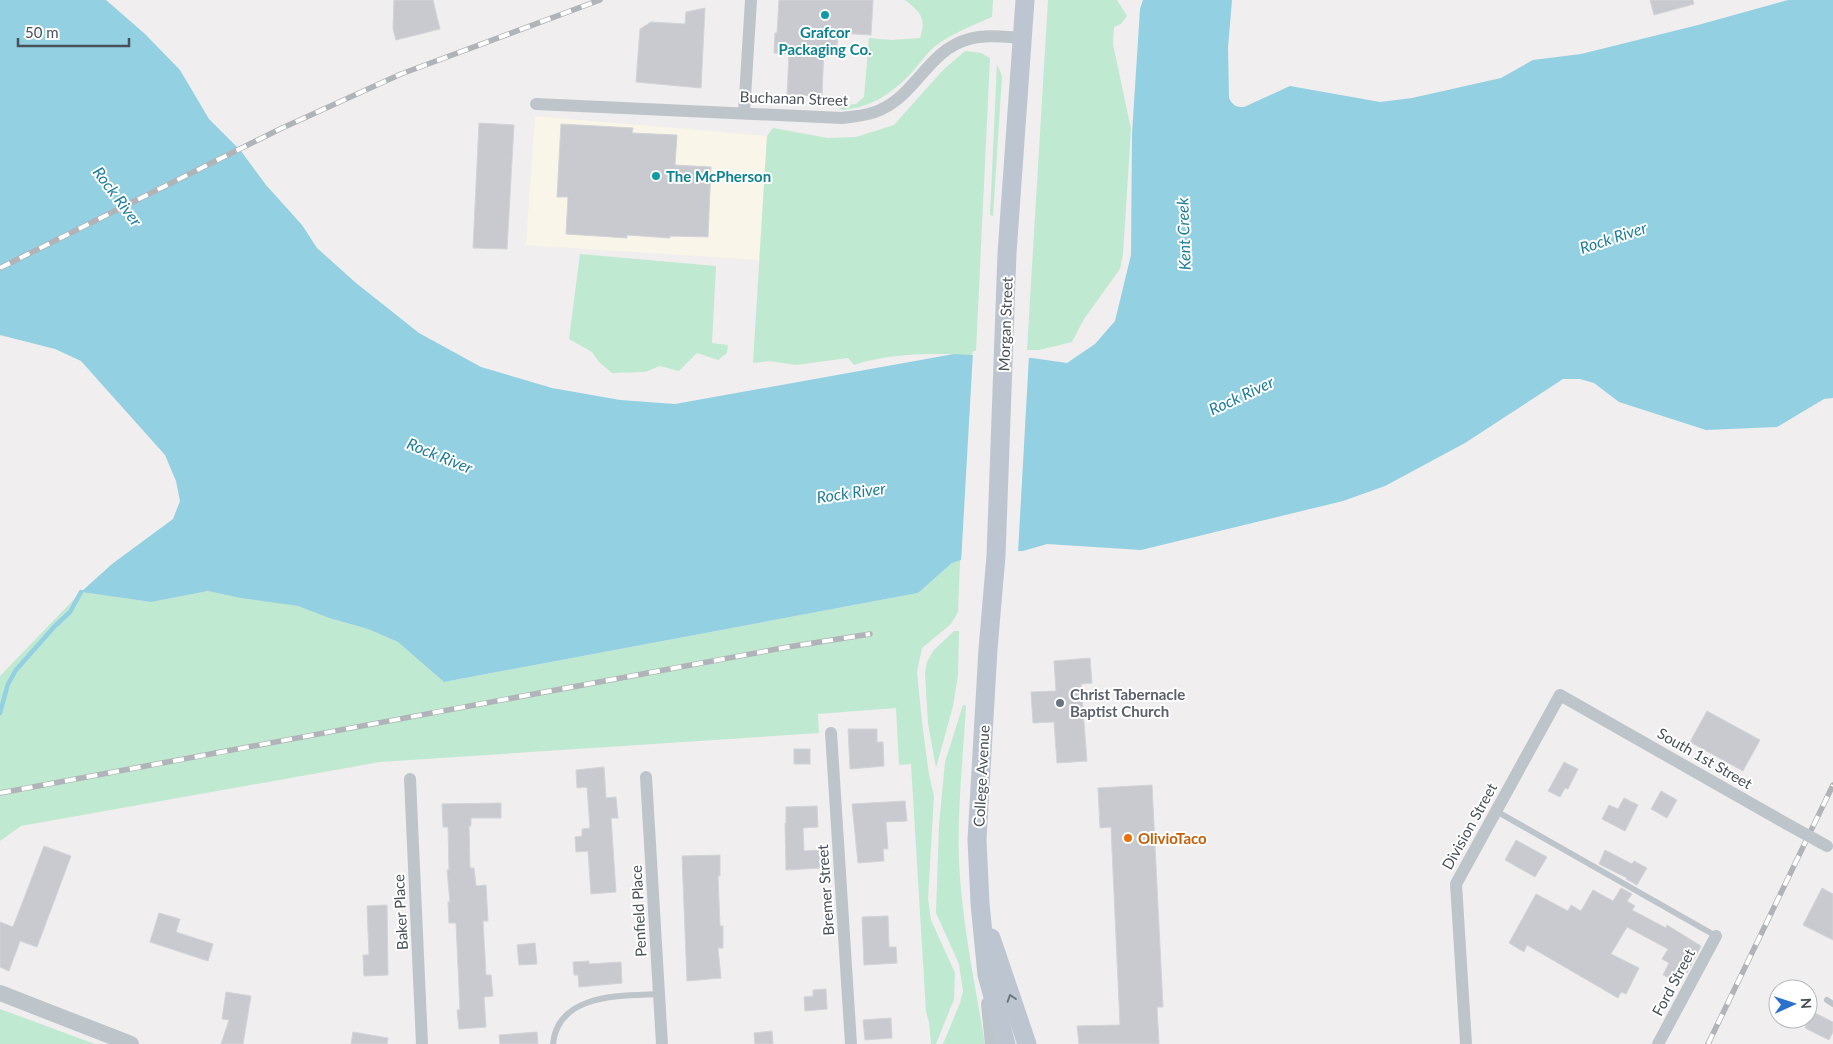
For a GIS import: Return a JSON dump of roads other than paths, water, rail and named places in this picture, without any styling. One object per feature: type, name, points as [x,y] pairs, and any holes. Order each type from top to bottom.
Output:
[{"type":"main road","name":"Morgan Street","points":[[988,649],[996,556],[1007,253],[1026,0]]},
{"type":"main road","name":"College Avenue","points":[[988,649],[978,840],[980,903],[987,974],[1006,1044]]},
{"type":"main road","name":"College Avenue","points":[[980,903],[1027,1044]]},
{"type":"street","points":[[744,113],[751,0]]},
{"type":"street","name":"Buchanan Street","points":[[536,104],[842,118],[879,111],[906,92],[937,57],[953,46],[970,39],[995,36],[1023,38]]},
{"type":"street","name":"Division Street","points":[[1466,1044],[1456,884],[1560,695]]},
{"type":"street","name":"South 1st Street","points":[[1560,695],[1830,848]]},
{"type":"street","name":"Bremer Street","points":[[831,733],[850,1044]]},
{"type":"street","name":"Penfield Place","points":[[646,777],[662,1044]]},
{"type":"street","name":"Baker Place","points":[[410,780],[422,1044]]},
{"type":"street","name":"Ford Street","points":[[1658,1044],[1716,936]]},
{"type":"street","points":[[987,974],[992,1044]]},
{"type":"street","points":[[0,993],[131,1044]]},
{"type":"lane","points":[[1496,811],[1716,936]]},
{"type":"lane","points":[[553,1044],[554,1033],[569,1012],[590,1000],[613,996],[659,994]]},
{"type":"water","points":[[0,0],[106,0],[145,34],[180,70],[209,119],[241,151],[266,185],[302,225],[317,248],[356,283],[419,333],[481,367],[552,388],[620,400],[675,404],[954,354],[1032,358],[1067,363],[1095,344],[1115,321],[1131,255],[1132,134],[1140,9],[1143,0],[1232,0],[1228,47],[1229,98],[1235,105],[1244,107],[1290,86],[1380,102],[1412,98],[1501,78],[1533,60],[1581,54],[1788,0],[1833,0],[1833,398],[1824,399],[1777,427],[1706,430],[1619,402],[1594,383],[1580,379],[1563,379],[1465,443],[1385,486],[1343,501],[1141,550],[1047,544],[1023,551],[985,552],[952,563],[918,593],[444,682],[398,642],[368,629],[329,618],[298,606],[208,591],[151,602],[81,592],[112,564],[173,519],[180,501],[176,481],[165,455],[81,361],[55,349],[0,335]]},
{"type":"waterway","points":[[0,713],[8,684],[16,670],[70,612],[81,592]]},
{"type":"railway","points":[[0,268],[280,129],[401,74],[600,0]]},
{"type":"railway","points":[[0,793],[788,647],[870,634]]},
{"type":"railway","points":[[1708,1044],[1833,785]]},
{"type":"place","name":"Grafcor Packaging Co.","points":[[825,15]]},
{"type":"place","name":"The McPherson","points":[[656,176]]},
{"type":"place","name":"Christ Tabernacle Baptist Church","points":[[1060,703]]},
{"type":"place","name":"OlivioTaco","points":[[1128,838]]},
{"type":"water label","name":"Rock River","points":[[118,196]]},
{"type":"water label","name":"Kent Creek","points":[[1183,234]]},
{"type":"water label","name":"Rock River","points":[[1613,237]]},
{"type":"water label","name":"Rock River","points":[[1241,395]]},
{"type":"water label","name":"Rock River","points":[[440,455]]},
{"type":"water label","name":"Rock River","points":[[851,492]]}]
